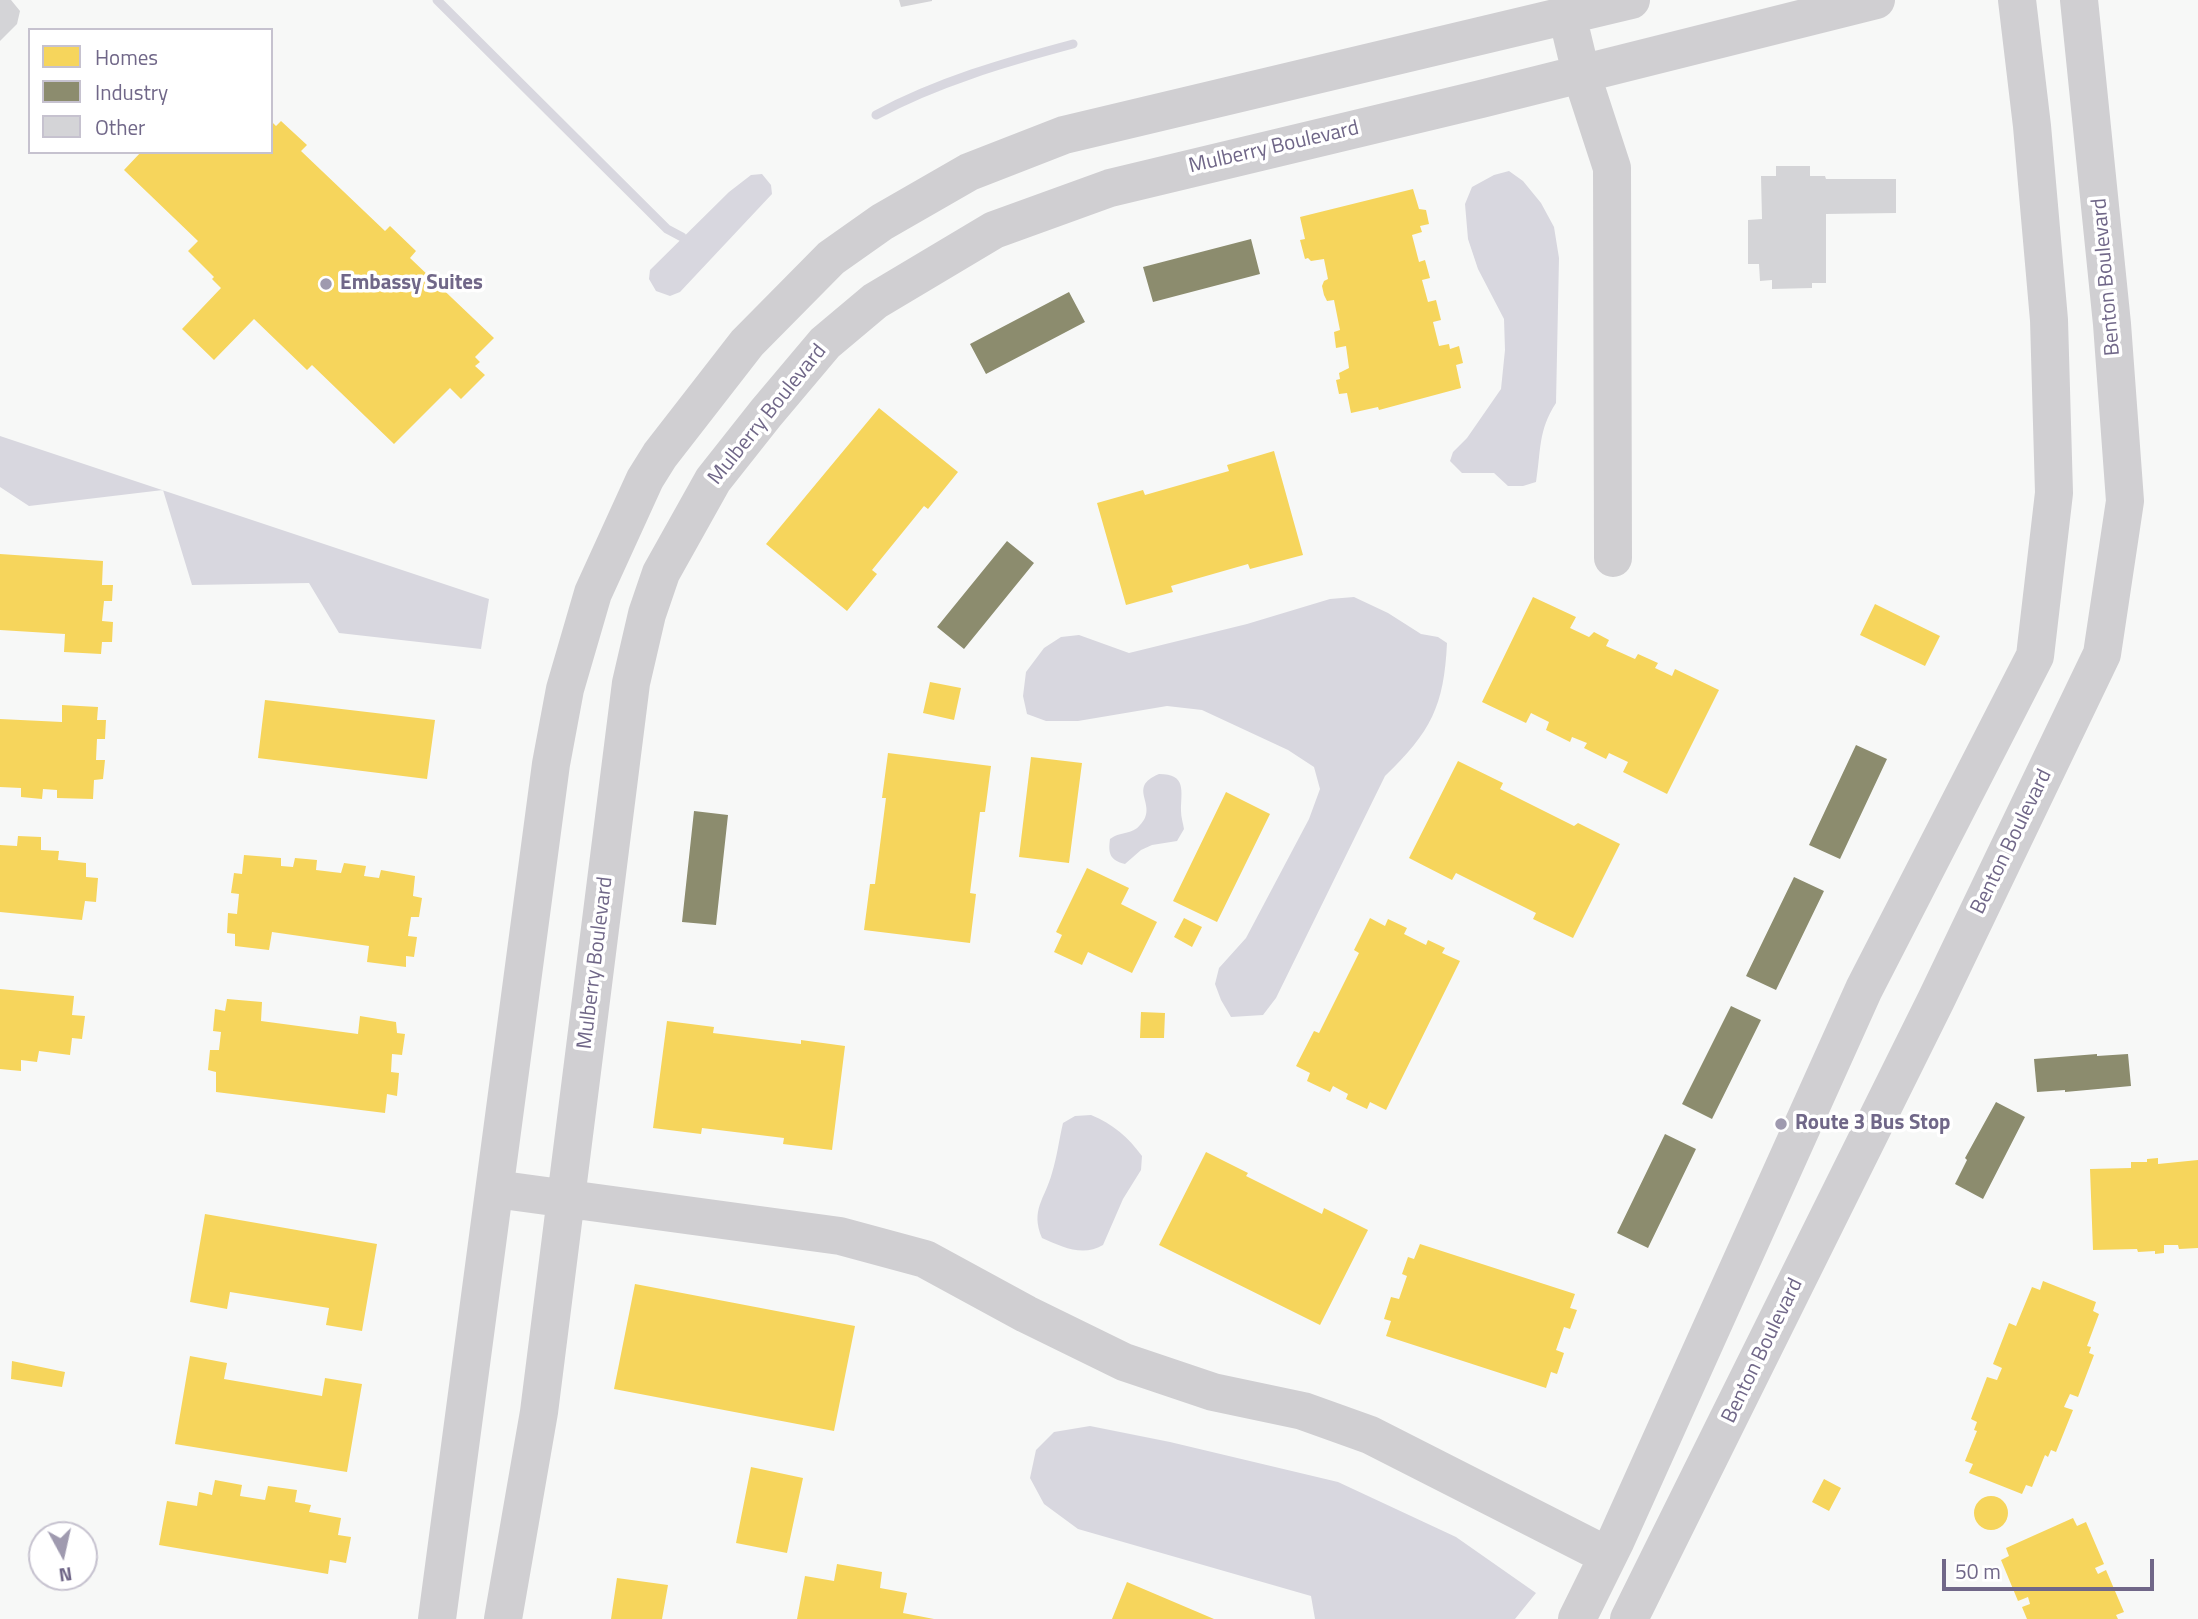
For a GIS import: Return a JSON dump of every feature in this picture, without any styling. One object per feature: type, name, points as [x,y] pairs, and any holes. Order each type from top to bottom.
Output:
[{"type":"street","points":[[438,1619],[551,764],[565,689],[593,593],[645,479],[660,455],[747,343],[831,258],[882,222],[969,172],[1064,135],[1631,0]]},
{"type":"street","name":"Mulberry Boulevard","points":[[503,1619],[540,1412],[631,683],[647,614],[661,573],[713,480],[825,343],[875,301],[994,230],[1111,188],[1876,0]]},
{"type":"street","points":[[1577,1619],[1864,989],[2035,656],[2054,493],[2054,467],[2049,320],[2032,125],[2017,0]]},
{"type":"street","name":"Benton Boulevard","points":[[1629,1619],[1936,1000],[2102,654],[2125,501],[2111,311],[2079,0]]},
{"type":"street","points":[[1567,15],[1581,73],[1612,168],[1613,558]]},
{"type":"street","points":[[495,1189],[840,1236],[925,1259],[1013,1308],[1124,1362],[1213,1392],[1303,1411],[1370,1434],[1608,1556]]},
{"type":"shaded area","points":[[1509,171],[1523,181],[1541,203],[1554,227],[1559,258],[1556,403],[1543,432],[1536,482],[1523,486],[1508,486],[1494,473],[1462,473],[1450,461],[1453,452],[1467,438],[1501,389],[1505,350],[1504,319],[1478,269],[1468,239],[1465,204],[1472,187],[1494,175]]},
{"type":"shaded area","points":[[762,174],[771,185],[772,194],[680,292],[670,296],[656,291],[649,279],[650,270],[729,192],[751,175]]},
{"type":"shaded area","points":[[0,436],[162,490],[29,506],[0,487]]},
{"type":"shaded area","points":[[163,490],[489,599],[481,649],[339,633],[309,583],[192,585]]},
{"type":"shaded area","points":[[1354,597],[1388,613],[1421,634],[1438,637],[1447,643],[1443,684],[1432,717],[1424,731],[1414,746],[1385,776],[1276,998],[1263,1015],[1231,1017],[1215,984],[1219,968],[1246,938],[1309,819],[1320,789],[1314,767],[1288,750],[1202,710],[1167,706],[1078,721],[1046,721],[1027,714],[1023,696],[1026,672],[1044,648],[1061,637],[1079,635],[1129,653],[1247,624],[1330,599]]},
{"type":"shaded area","points":[[1159,774],[1174,777],[1181,785],[1184,829],[1177,841],[1152,845],[1141,850],[1125,864],[1120,862],[1111,856],[1110,839],[1140,825],[1147,811],[1144,785]]},
{"type":"shaded area","points":[[1091,1115],[1113,1127],[1131,1143],[1142,1156],[1141,1170],[1123,1199],[1103,1245],[1095,1249],[1080,1250],[1042,1238],[1038,1212],[1054,1167],[1063,1123],[1075,1116]]},
{"type":"shaded area","points":[[1090,1426],[1338,1482],[1456,1537],[1536,1593],[1515,1619],[1315,1619],[1311,1596],[1078,1529],[1044,1504],[1030,1478],[1036,1450],[1054,1432]]},
{"type":"building: Homes","name":"Embassy Suites","points":[[281,121],[307,145],[301,151],[385,231],[390,226],[416,251],[410,258],[494,338],[475,357],[480,362],[475,366],[485,375],[461,399],[450,388],[394,444],[312,365],[307,370],[254,319],[214,360],[182,329],[221,288],[188,251],[198,241],[124,170],[139,154],[273,154],[273,123],[276,126]]},
{"type":"building: Homes","points":[[1413,189],[1419,209],[1426,210],[1429,224],[1420,226],[1422,232],[1412,235],[1419,262],[1425,260],[1430,278],[1422,280],[1428,302],[1436,300],[1441,320],[1433,322],[1439,346],[1449,344],[1450,349],[1459,346],[1463,363],[1456,365],[1461,388],[1379,410],[1378,407],[1351,413],[1347,393],[1339,394],[1336,380],[1340,379],[1339,373],[1349,368],[1346,346],[1336,348],[1334,332],[1340,330],[1334,300],[1327,301],[1324,295],[1322,286],[1328,279],[1324,259],[1305,259],[1300,240],[1305,239],[1300,217]]},
{"type":"building: Homes","points":[[879,408],[958,472],[928,509],[924,506],[872,570],[877,574],[847,611],[766,544]]},
{"type":"building: Homes","points":[[1274,451],[1303,555],[1250,569],[1248,564],[1171,586],[1173,592],[1126,605],[1097,503],[1143,490],[1145,495],[1229,471],[1227,465]]},
{"type":"building: Homes","points":[[0,554],[103,561],[102,585],[113,585],[112,601],[104,601],[102,621],[113,622],[112,642],[102,642],[101,654],[64,652],[65,634],[0,630]]},
{"type":"building: Homes","points":[[1533,597],[1576,617],[1570,628],[1589,637],[1594,632],[1609,640],[1606,646],[1635,659],[1638,654],[1658,663],[1655,668],[1672,676],[1675,669],[1719,690],[1667,794],[1623,772],[1628,762],[1609,753],[1606,759],[1584,748],[1587,743],[1572,737],[1570,742],[1546,730],[1549,722],[1531,713],[1526,723],[1482,702]]},
{"type":"building: Homes","points":[[1875,604],[1940,636],[1925,666],[1860,635]]},
{"type":"building: Homes","points":[[930,682],[961,688],[954,720],[923,713]]},
{"type":"building: Homes","points":[[265,700],[435,720],[427,779],[258,758]]},
{"type":"building: Homes","points":[[62,705],[98,707],[97,720],[106,720],[105,739],[97,739],[96,760],[105,760],[103,779],[94,780],[93,799],[57,798],[57,790],[43,789],[42,799],[21,797],[21,788],[0,787],[0,719],[62,722]]},
{"type":"building: Homes","points":[[888,753],[991,766],[985,812],[980,812],[970,893],[976,894],[970,943],[864,930],[870,884],[875,884],[886,798],[882,798]]},
{"type":"building: Homes","points":[[1031,757],[1082,763],[1069,863],[1019,857]]},
{"type":"building: Homes","points":[[1458,761],[1503,783],[1500,789],[1574,826],[1578,823],[1620,844],[1573,938],[1533,919],[1536,913],[1456,873],[1452,880],[1409,858]]},
{"type":"building: Homes","points":[[1226,792],[1270,814],[1217,922],[1173,901]]},
{"type":"building: Homes","points":[[18,836],[41,837],[41,850],[59,851],[58,860],[86,863],[86,877],[98,878],[96,902],[85,901],[82,920],[0,912],[0,845],[17,846]]},
{"type":"building: Homes","points":[[244,855],[281,858],[281,866],[293,867],[295,858],[317,860],[316,870],[341,873],[344,863],[366,866],[364,876],[379,878],[381,870],[415,876],[413,896],[422,898],[419,917],[411,917],[408,936],[417,937],[414,957],[406,956],[406,967],[367,962],[369,946],[272,932],[269,950],[235,946],[235,934],[227,933],[228,913],[237,914],[239,894],[231,893],[234,873],[242,874]]},
{"type":"building: Homes","points":[[1087,868],[1129,888],[1121,904],[1157,922],[1132,973],[1088,952],[1082,965],[1054,952],[1062,935],[1056,932]]},
{"type":"building: Homes","points":[[1184,918],[1202,927],[1192,947],[1174,937]]},
{"type":"building: Homes","points":[[1370,918],[1385,926],[1388,919],[1407,928],[1404,934],[1426,945],[1428,940],[1445,948],[1442,953],[1460,961],[1386,1110],[1370,1102],[1367,1109],[1346,1099],[1348,1094],[1333,1086],[1330,1092],[1307,1081],[1310,1073],[1296,1066],[1314,1031],[1319,1033],[1359,953],[1354,950]]},
{"type":"building: Homes","points":[[0,989],[74,996],[72,1015],[85,1016],[82,1039],[72,1038],[70,1055],[39,1051],[37,1062],[21,1060],[21,1071],[0,1069]]},
{"type":"building: Homes","points":[[227,999],[262,1002],[261,1021],[358,1034],[360,1016],[396,1022],[397,1033],[405,1034],[402,1055],[392,1054],[391,1072],[399,1073],[397,1096],[387,1094],[385,1113],[216,1092],[216,1072],[208,1070],[210,1050],[219,1050],[221,1032],[213,1031],[215,1009],[225,1011]]},
{"type":"building: Homes","points":[[1141,1012],[1165,1013],[1164,1038],[1140,1038]]},
{"type":"building: Homes","points":[[667,1021],[714,1027],[713,1033],[801,1044],[801,1040],[845,1046],[832,1150],[783,1144],[784,1138],[702,1128],[701,1134],[653,1128]]},
{"type":"building: Homes","points":[[1206,1152],[1248,1173],[1246,1176],[1322,1214],[1324,1208],[1368,1230],[1320,1325],[1159,1245]]},
{"type":"building: Homes","points":[[2158,1158],[2158,1164],[2198,1160],[2198,1248],[2179,1249],[2178,1245],[2164,1245],[2164,1253],[2155,1254],[2155,1251],[2138,1252],[2137,1249],[2093,1250],[2090,1169],[2131,1168],[2131,1162],[2147,1162],[2147,1159]]},
{"type":"building: Homes","points":[[205,1214],[377,1244],[362,1331],[326,1325],[329,1308],[230,1292],[227,1309],[190,1302]]},
{"type":"building: Homes","points":[[1420,1244],[1575,1294],[1570,1308],[1577,1310],[1570,1329],[1564,1327],[1556,1350],[1564,1353],[1557,1374],[1551,1372],[1546,1388],[1386,1336],[1391,1321],[1384,1319],[1391,1297],[1399,1299],[1407,1276],[1402,1274],[1408,1257],[1414,1259]]},
{"type":"building: Homes","points":[[2043,1281],[2096,1302],[2093,1311],[2099,1314],[2087,1346],[2091,1347],[2089,1353],[2094,1355],[2078,1397],[2070,1394],[2064,1407],[2073,1410],[2056,1452],[2051,1450],[2048,1457],[2045,1455],[2032,1487],[2026,1485],[2022,1494],[1969,1473],[1973,1464],[1965,1461],[1977,1431],[1974,1430],[1977,1422],[1971,1419],[1987,1377],[1997,1380],[2002,1368],[1993,1364],[2009,1323],[2016,1326],[2032,1287],[2040,1290]]},
{"type":"building: Homes","points":[[635,1284],[855,1326],[834,1431],[614,1389]]},
{"type":"building: Homes","points":[[190,1356],[227,1363],[224,1379],[322,1396],[325,1378],[362,1384],[347,1472],[175,1444]]},
{"type":"building: Homes","points":[[12,1361],[65,1372],[62,1387],[11,1379]]},
{"type":"building: Homes","points":[[751,1467],[803,1478],[787,1553],[736,1543]]},
{"type":"building: Homes","points":[[1824,1479],[1841,1488],[1829,1511],[1812,1502]]},
{"type":"building: Homes","points":[[215,1480],[242,1485],[240,1496],[265,1500],[268,1486],[297,1490],[295,1502],[311,1505],[309,1512],[341,1518],[338,1535],[351,1537],[346,1563],[330,1560],[328,1574],[159,1545],[167,1501],[197,1506],[199,1492],[212,1495]]},
{"type":"building: Homes","points":[[1991,1496],[2003,1501],[2008,1513],[2003,1525],[1991,1530],[1979,1525],[1974,1513],[1979,1501]]},
{"type":"building: Homes","points":[[2073,1518],[2077,1526],[2086,1522],[2104,1564],[2095,1568],[2098,1574],[2106,1570],[2124,1612],[2116,1615],[2118,1619],[2027,1619],[2022,1607],[2030,1604],[2028,1597],[2018,1601],[2001,1560],[2009,1556],[2006,1548]]},
{"type":"building: Homes","points":[[837,1564],[882,1572],[880,1588],[907,1593],[903,1613],[934,1619],[797,1619],[805,1576],[834,1581]]},
{"type":"building: Homes","points":[[617,1578],[668,1585],[662,1619],[611,1619]]},
{"type":"building: Homes","points":[[1127,1582],[1214,1619],[1112,1619]]},
{"type":"building: Industry","points":[[1251,239],[1260,274],[1153,302],[1143,267]]},
{"type":"building: Industry","points":[[1069,292],[1085,322],[986,374],[970,344]]},
{"type":"building: Industry","points":[[1007,541],[1034,563],[964,649],[937,627]]},
{"type":"building: Industry","points":[[1856,745],[1887,759],[1840,859],[1809,845]]},
{"type":"building: Industry","points":[[694,811],[728,815],[716,925],[682,922]]},
{"type":"building: Industry","points":[[1794,877],[1824,891],[1776,990],[1746,976]]},
{"type":"building: Industry","points":[[1731,1006],[1761,1020],[1712,1119],[1682,1104]]},
{"type":"building: Industry","points":[[2128,1054],[2131,1086],[2037,1092],[2034,1059]]},
{"type":"building: Industry","points":[[1996,1102],[2025,1117],[1983,1199],[1955,1184],[1967,1160],[1965,1158]]},
{"type":"building: Industry","points":[[1665,1134],[1696,1149],[1648,1248],[1617,1233]]},
{"type":"building: Other","points":[[0,0],[11,0],[20,11],[17,24],[0,41]]},
{"type":"building: Other","points":[[899,0],[932,0],[932,1],[901,7]]},
{"type":"building: Other","points":[[1776,166],[1810,166],[1810,176],[1825,176],[1826,179],[1896,179],[1896,213],[1826,214],[1826,283],[1812,283],[1812,288],[1772,289],[1772,280],[1760,281],[1759,264],[1748,264],[1748,220],[1762,219],[1761,176],[1776,176]]},
{"type":"waterway","points":[[437,0],[667,229],[682,237]]},
{"type":"waterway","points":[[876,115],[947,83],[1073,44]]},
{"type":"place","name":"Embassy Suites","points":[[326,284]]},
{"type":"place","name":"Route 3 Bus Stop","points":[[1781,1124]]}]
